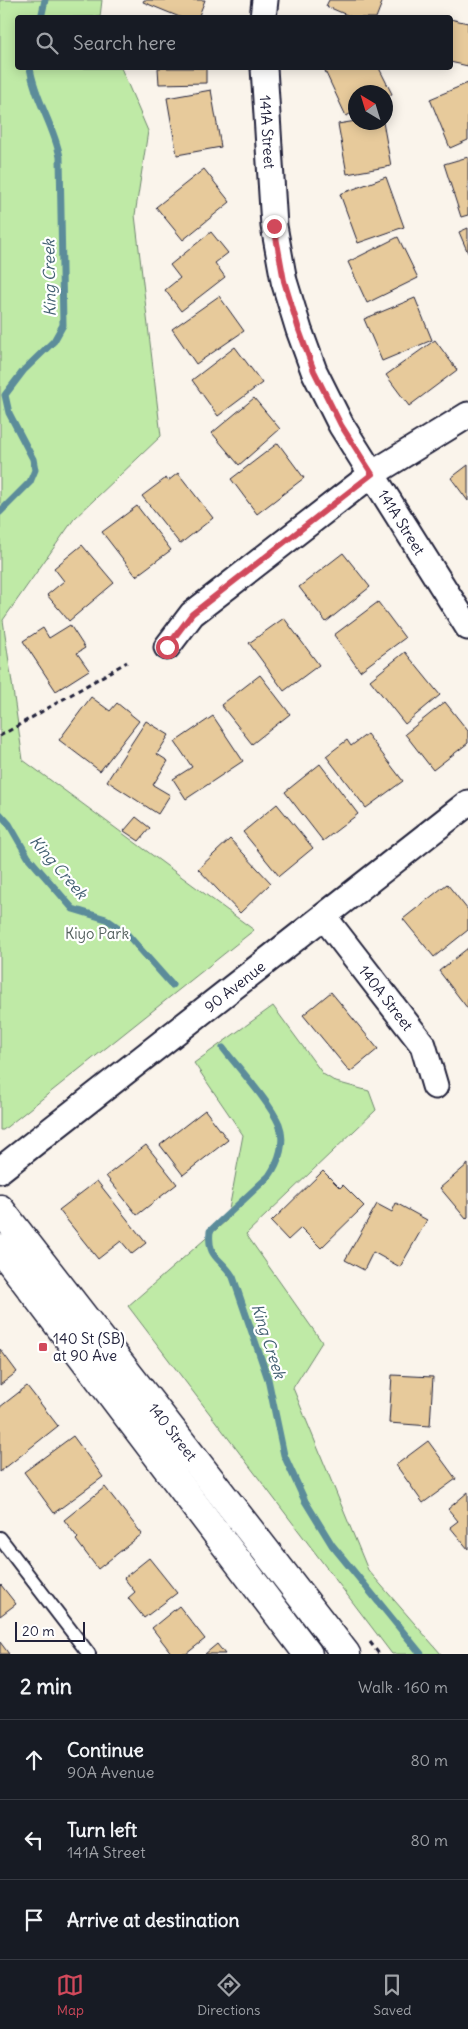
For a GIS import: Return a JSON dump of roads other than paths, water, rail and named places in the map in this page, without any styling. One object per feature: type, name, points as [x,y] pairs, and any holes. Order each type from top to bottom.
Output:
[{"type":"main road","name":"140 Street","points":[[0,1209],[346,1654]]},
{"type":"main road","name":"140 Street","points":[[0,1248],[308,1654]]},
{"type":"street","points":[[263,15],[264,0]]},
{"type":"street","name":"141A Street","points":[[264,70],[274,226],[284,281],[314,371],[341,425],[468,627]]},
{"type":"street","points":[[167,647],[192,614],[372,474],[468,415]]},
{"type":"street","name":"90 Avenue","points":[[0,1170],[468,803]]},
{"type":"street","name":"140A Street","points":[[324,917],[423,1045],[435,1086]]},
{"type":"lane","points":[[0,1538],[89,1654]]},
{"type":"waterway","name":"King Creek","points":[[42,15],[45,0]]},
{"type":"waterway","name":"King Creek","points":[[0,512],[30,482],[35,470],[33,459],[9,413],[5,395],[24,370],[54,341],[63,325],[60,157],[32,80],[30,70]]},
{"type":"waterway","name":"King Creek","points":[[0,814],[9,824],[28,857],[73,909],[106,919],[126,933],[172,985]]},
{"type":"waterway","name":"King Creek","points":[[223,1048],[261,1095],[274,1115],[281,1131],[282,1144],[276,1164],[269,1176],[210,1231],[211,1247],[213,1253],[233,1277],[268,1379],[284,1455],[305,1501],[332,1545],[421,1654]]},
{"type":"place","name":"140 St (SB) at 90 Ave","points":[[43,1347]]},
{"type":"park label","name":"Kiyo Park","points":[[97,933]]}]
